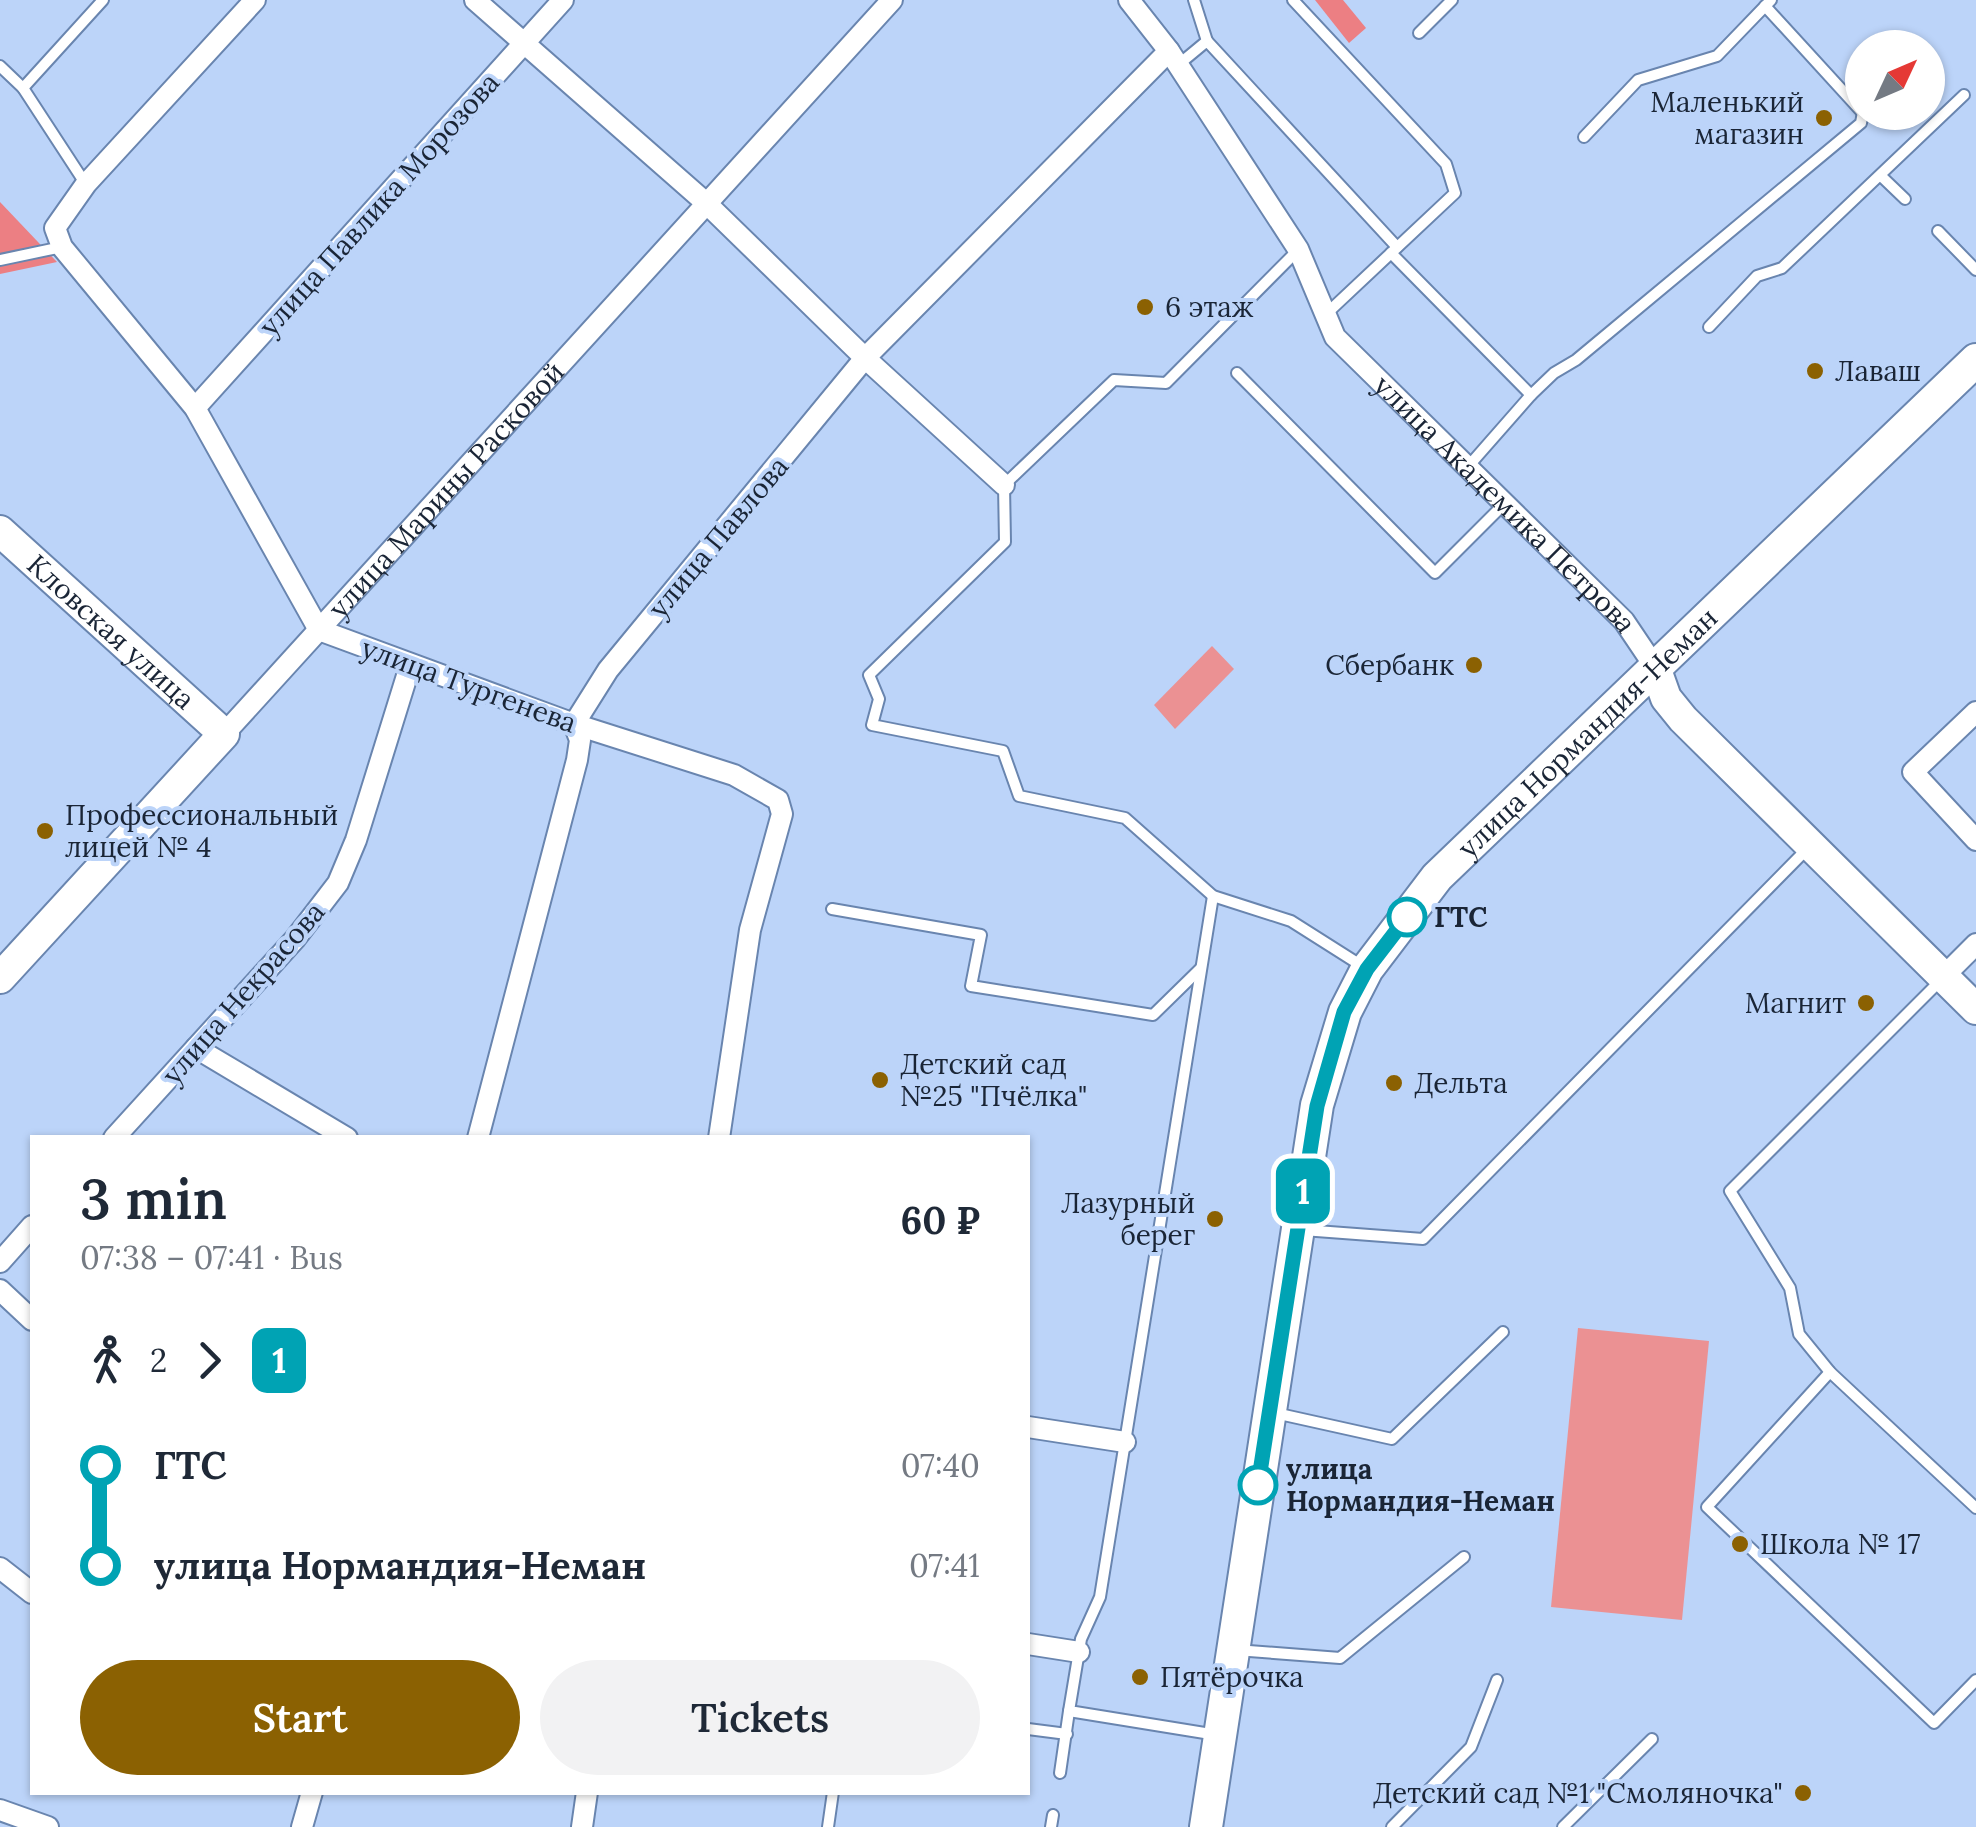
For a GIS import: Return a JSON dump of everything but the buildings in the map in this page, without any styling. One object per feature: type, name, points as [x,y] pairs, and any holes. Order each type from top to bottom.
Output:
[{"type":"main road","name":"улица Нормандия-Неман","points":[[1206,1827],[1317,1106],[1344,1012],[1367,969],[1438,877],[1976,360]]},
{"type":"street","points":[[256,0],[86,184],[58,238],[195,408],[319,630]]},
{"type":"street","points":[[475,0],[706,202],[865,358],[1004,485]]},
{"type":"street","name":"улица Павлика Морозова","points":[[195,408],[563,0]]},
{"type":"street","name":"улица Марины Расковой","points":[[0,978],[892,0]]},
{"type":"street","name":"улица Академика Петрова","points":[[1130,0],[1173,58],[1298,250],[1335,337],[1624,621],[1656,667],[1666,698],[1683,719],[1976,1009]]},
{"type":"street","name":"улица Павлова","points":[[574,724],[608,670],[865,358],[1173,58]]},
{"type":"street","name":"Кловская улица","points":[[0,531],[224,734]]},
{"type":"street","name":"улица Тургенева","points":[[319,630],[574,724],[750,782],[778,800],[782,814],[750,930],[719,1135]]},
{"type":"street","name":"улица Некрасова","points":[[117,1135],[295,940],[338,883],[356,840],[410,666]]},
{"type":"street","points":[[1976,712],[1913,772],[1976,840]]},
{"type":"street","points":[[479,1135],[577,760],[580,740],[574,724]]},
{"type":"street","points":[[1943,978],[1976,944]]},
{"type":"street","points":[[196,1048],[336,1135]]},
{"type":"street","points":[[0,1262],[30,1228]]},
{"type":"street","points":[[0,1290],[30,1318]]},
{"type":"street","points":[[1030,1427],[1126,1442]]},
{"type":"street","points":[[0,1568],[30,1591]]},
{"type":"street","points":[[1030,1644],[1080,1652]]},
{"type":"street","points":[[302,1827],[311,1795]]},
{"type":"street","points":[[582,1827],[587,1795]]},
{"type":"street","points":[[0,1810],[48,1827]]},
{"type":"lane","points":[[23,88],[103,0]]},
{"type":"lane","points":[[1194,0],[1207,41],[1394,250],[1531,395]]},
{"type":"lane","points":[[1293,0],[1446,164],[1455,193],[1324,317]]},
{"type":"lane","points":[[1419,33],[1452,0]]},
{"type":"lane","points":[[1584,136],[1638,80],[1716,56],[1768,3],[1845,96]]},
{"type":"lane","points":[[1173,58],[1207,41]]},
{"type":"lane","points":[[0,66],[23,88],[86,184]]},
{"type":"lane","points":[[1708,327],[1757,276],[1782,268],[1964,95]]},
{"type":"lane","points":[[1466,469],[1531,395],[1845,130]]},
{"type":"lane","points":[[1882,176],[1904,199]]},
{"type":"lane","points":[[1938,231],[1976,270]]},
{"type":"lane","points":[[0,260],[58,238]]},
{"type":"lane","points":[[1298,250],[1166,383],[1114,380],[1004,485],[1005,542],[869,675],[879,699],[872,724],[1003,750],[1019,796],[1125,818],[1213,896],[1292,922],[1367,969]]},
{"type":"lane","points":[[1237,373],[1435,573],[1504,504]]},
{"type":"lane","points":[[1297,1230],[1423,1239],[1811,844]]},
{"type":"lane","points":[[1060,1773],[1080,1652],[1100,1598],[1213,896]]},
{"type":"lane","points":[[832,909],[981,935],[971,986],[1153,1015],[1201,967]]},
{"type":"lane","points":[[1943,978],[1730,1192],[1790,1288],[1799,1334],[1830,1372],[1976,1508]]},
{"type":"lane","points":[[1268,1412],[1392,1438],[1503,1332]]},
{"type":"lane","points":[[1830,1372],[1706,1507],[1934,1723],[1976,1680]]},
{"type":"lane","points":[[1234,1650],[1340,1658],[1464,1557]]},
{"type":"lane","points":[[1392,1827],[1471,1747],[1496,1680]]},
{"type":"lane","points":[[1069,1711],[1220,1736]]},
{"type":"lane","points":[[1030,1729],[1067,1734]]},
{"type":"lane","points":[[1563,1827],[1652,1739]]},
{"type":"lane","points":[[828,1827],[833,1795]]},
{"type":"shaded area","points":[[1315,0],[1343,0],[1366,28],[1349,43]]},
{"type":"shaded area","points":[[0,202],[57,262],[0,274]]},
{"type":"shaded area","points":[[1212,646],[1234,669],[1175,729],[1154,705]]},
{"type":"shaded area","points":[[1578,1328],[1709,1341],[1682,1620],[1551,1607]]},
{"type":"bus line","name":"1","points":[[1258,1485],[1317,1106],[1344,1012],[1367,969],[1407,917]]},
{"type":"place","name":"Маленький магазин","points":[[1824,118]]},
{"type":"place","name":"6 этаж","points":[[1145,307]]},
{"type":"place","name":"Лаваш","points":[[1815,371]]},
{"type":"place","name":"Сбербанк","points":[[1474,665]]},
{"type":"place","name":"Профессиональный лицей № 4","points":[[45,831]]},
{"type":"place","name":"ГТС","points":[[1407,917]]},
{"type":"place","name":"Магнит","points":[[1866,1003]]},
{"type":"place","name":"Детский сад №25 \"Пчёлка\"","points":[[880,1080]]},
{"type":"place","name":"Дельта","points":[[1394,1083]]},
{"type":"place","name":"Лазурный берег","points":[[1215,1219]]},
{"type":"place","name":"улица Нормандия-Неман","points":[[1258,1485]]},
{"type":"place","name":"Школа № 17","points":[[1740,1544]]},
{"type":"place","name":"Пятёрочка","points":[[1140,1677]]},
{"type":"place","name":"Детский сад №1 \"Смоляночка\"","points":[[1803,1793]]}]
